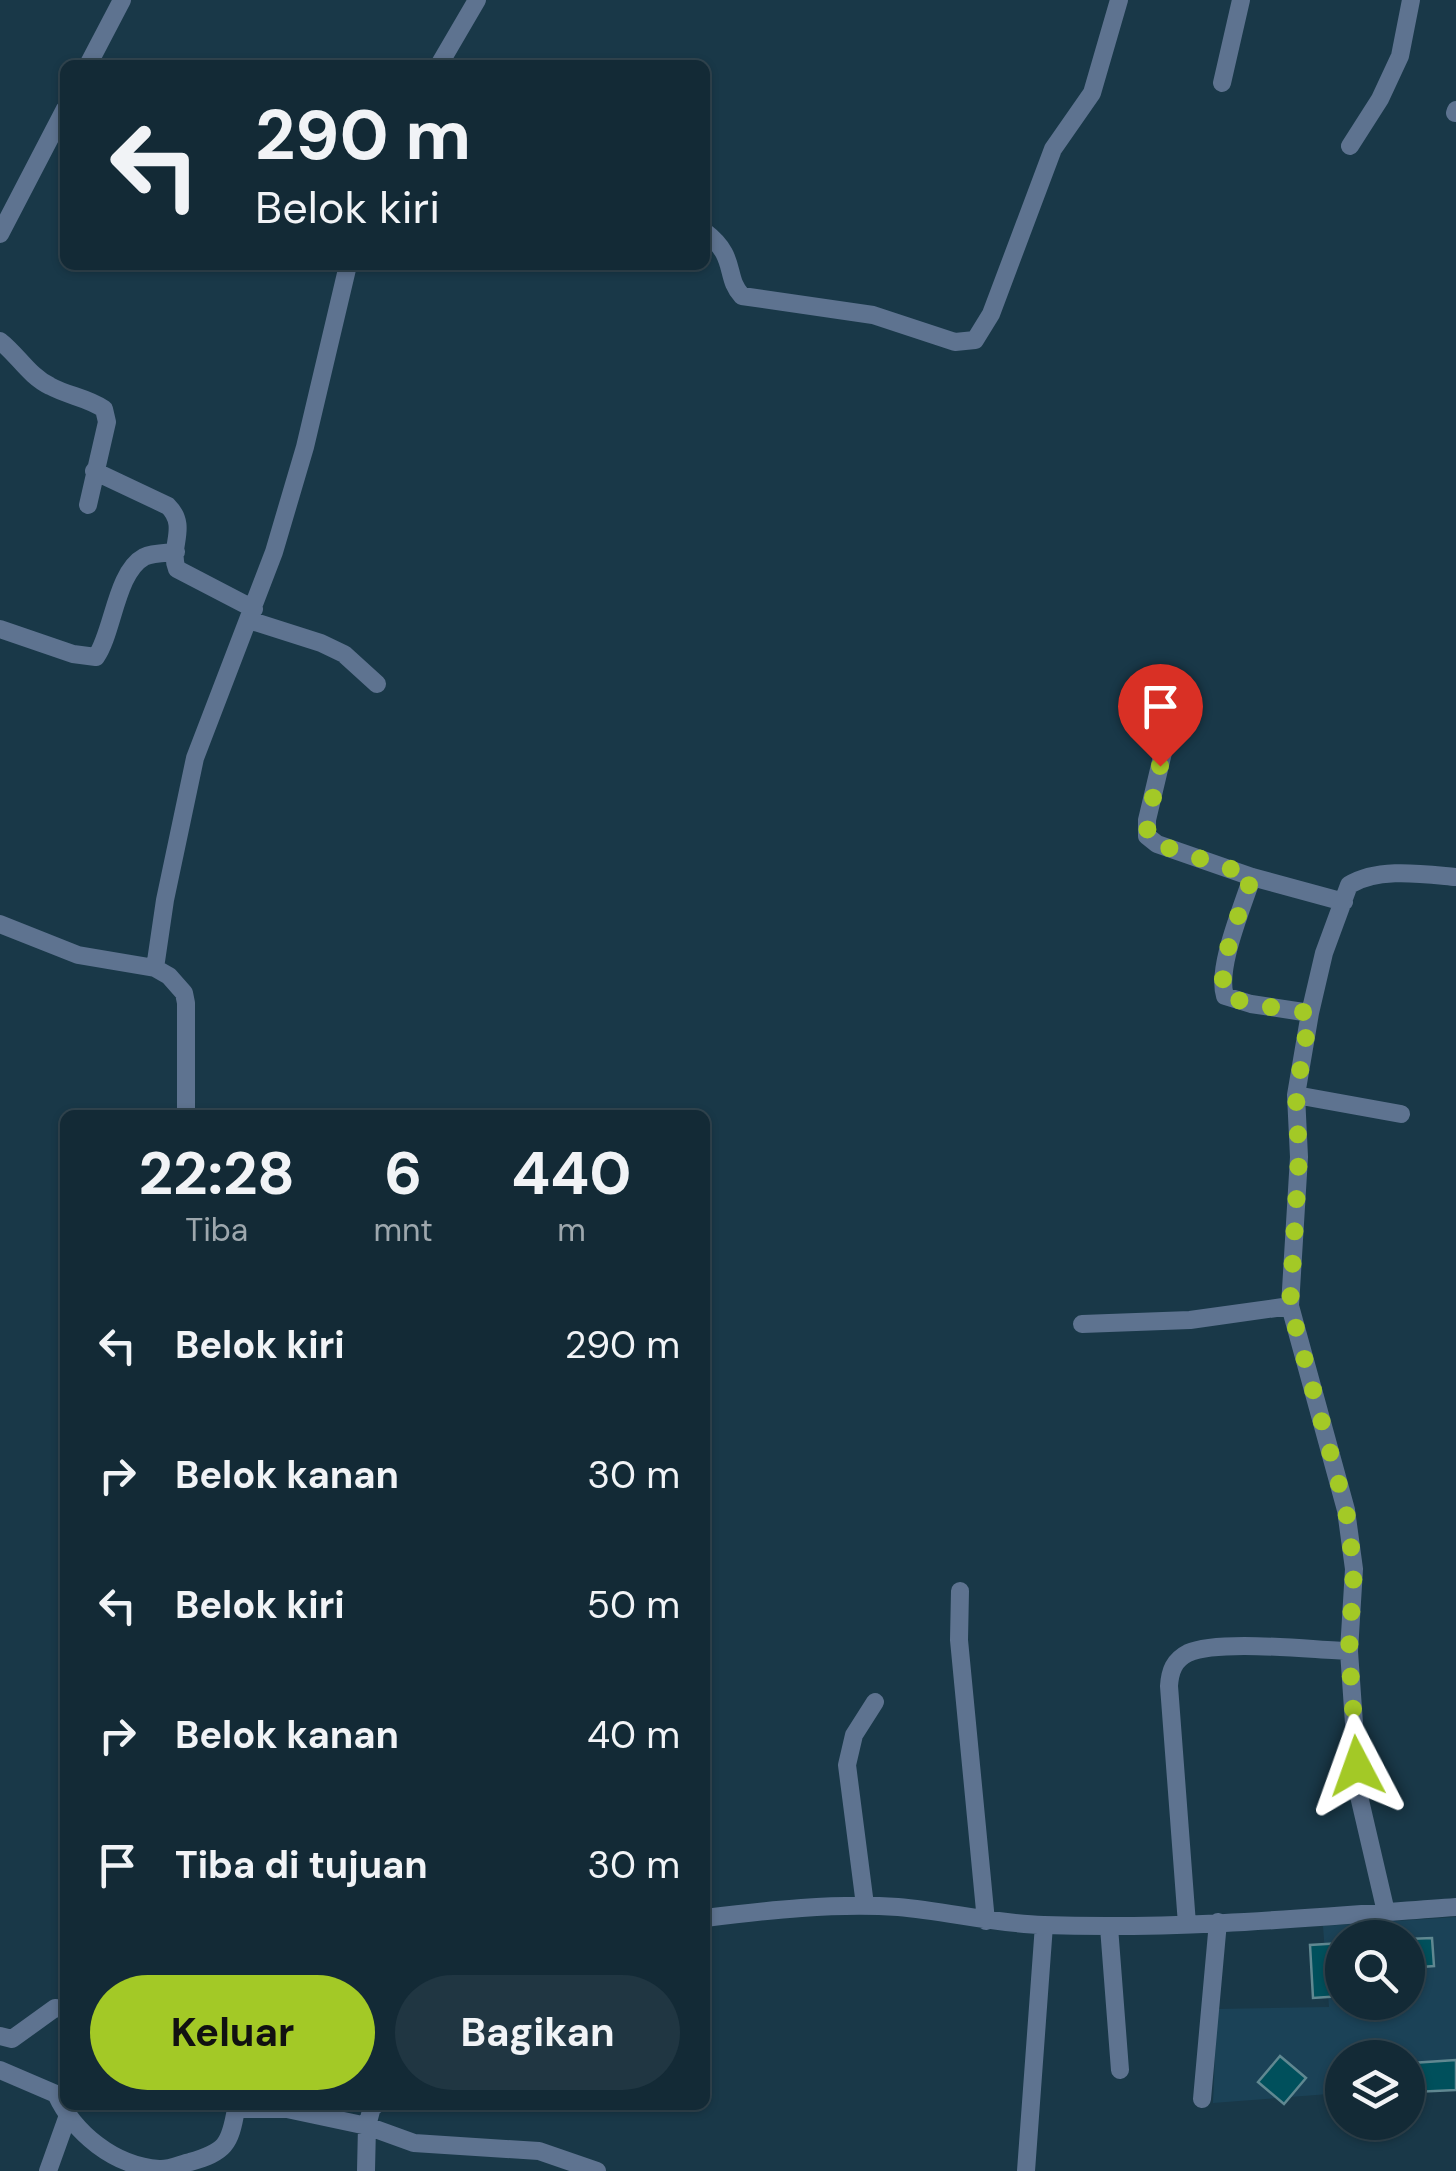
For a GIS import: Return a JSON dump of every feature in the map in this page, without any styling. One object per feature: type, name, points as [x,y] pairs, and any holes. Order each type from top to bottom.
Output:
[{"type":"street","points":[[91,60],[122,0]]},
{"type":"street","points":[[442,60],[477,0]]},
{"type":"street","points":[[710,237],[726,253],[742,296],[873,315],[955,342],[974,340],[991,314],[1039,179],[1053,150],[1092,94],[1119,0]]},
{"type":"street","points":[[1222,84],[1242,0]]},
{"type":"street","points":[[1350,146],[1380,99],[1400,56],[1411,0]]},
{"type":"street","points":[[0,234],[60,119]]},
{"type":"street","points":[[156,968],[164,900],[195,758],[274,552],[305,448],[347,270]]},
{"type":"street","points":[[0,341],[32,375],[50,387],[88,399],[104,410],[106,422],[88,505]]},
{"type":"street","points":[[94,471],[168,506],[178,521],[174,564],[181,573],[252,614],[344,654],[377,684]]},
{"type":"street","points":[[0,629],[72,654],[96,657],[112,612],[137,563],[146,556],[176,552]]},
{"type":"street","points":[[1166,740],[1147,836],[1157,844],[1252,876],[1344,902]]},
{"type":"street","points":[[1386,1912],[1360,1796],[1349,1651],[1354,1569],[1346,1510],[1290,1306],[1299,1157],[1296,1095],[1324,953],[1349,885],[1359,878],[1411,873],[1456,877]]},
{"type":"street","points":[[1252,876],[1224,968],[1223,992],[1251,1004],[1310,1013]]},
{"type":"street","points":[[0,924],[78,955],[156,968],[169,976],[184,993],[186,1004],[186,1110]]},
{"type":"street","points":[[1296,1095],[1402,1114]]},
{"type":"street","points":[[1082,1324],[1190,1320],[1290,1306]]},
{"type":"street","points":[[960,1591],[960,1640],[986,1921]]},
{"type":"street","points":[[1187,1924],[1168,1686],[1176,1662],[1187,1654],[1220,1648],[1349,1651]]},
{"type":"street","points":[[865,1905],[847,1765],[854,1735],[875,1702]]},
{"type":"street","points":[[710,1917],[798,1906],[865,1905],[986,1921],[1110,1927],[1456,1907]]},
{"type":"street","points":[[1202,2099],[1218,1922]]},
{"type":"street","points":[[1026,2171],[1044,1925]]},
{"type":"street","points":[[1110,1927],[1120,2070]]},
{"type":"street","points":[[0,2036],[12,2039],[54,2008],[60,2009]]},
{"type":"street","points":[[0,2070],[56,2094],[60,2104]]},
{"type":"street","points":[[63,2110],[66,2118],[110,2155],[161,2170],[217,2154],[231,2136],[236,2110]]},
{"type":"street","points":[[296,2110],[366,2126],[414,2144],[539,2151],[596,2171]]},
{"type":"street","points":[[366,2171],[366,2126],[371,2110]]},
{"type":"street","points":[[48,2171],[66,2118]]},
{"type":"shaded area","points":[[1456,1917],[1456,2085],[1425,2087],[1425,2040],[1325,2040],[1325,2094],[1213,2103],[1217,2009],[1325,2007],[1325,2020],[1425,2020],[1425,1920],[1412,1920]]},
{"type":"building","points":[[1425,1938],[1432,1938],[1434,1966],[1425,1967]]},
{"type":"building","points":[[1325,1944],[1325,1997],[1313,1998],[1310,1945]]},
{"type":"building","points":[[1280,2056],[1306,2078],[1284,2104],[1258,2082]]},
{"type":"building","points":[[1456,2060],[1456,2090],[1425,2091],[1425,2062]]},
{"type":"route","points":[[1160,766],[1147,836],[1157,844],[1252,876],[1224,968],[1225,996],[1310,1013],[1296,1095],[1299,1157],[1290,1306],[1346,1510],[1354,1569],[1349,1651],[1357,1766]]}]
